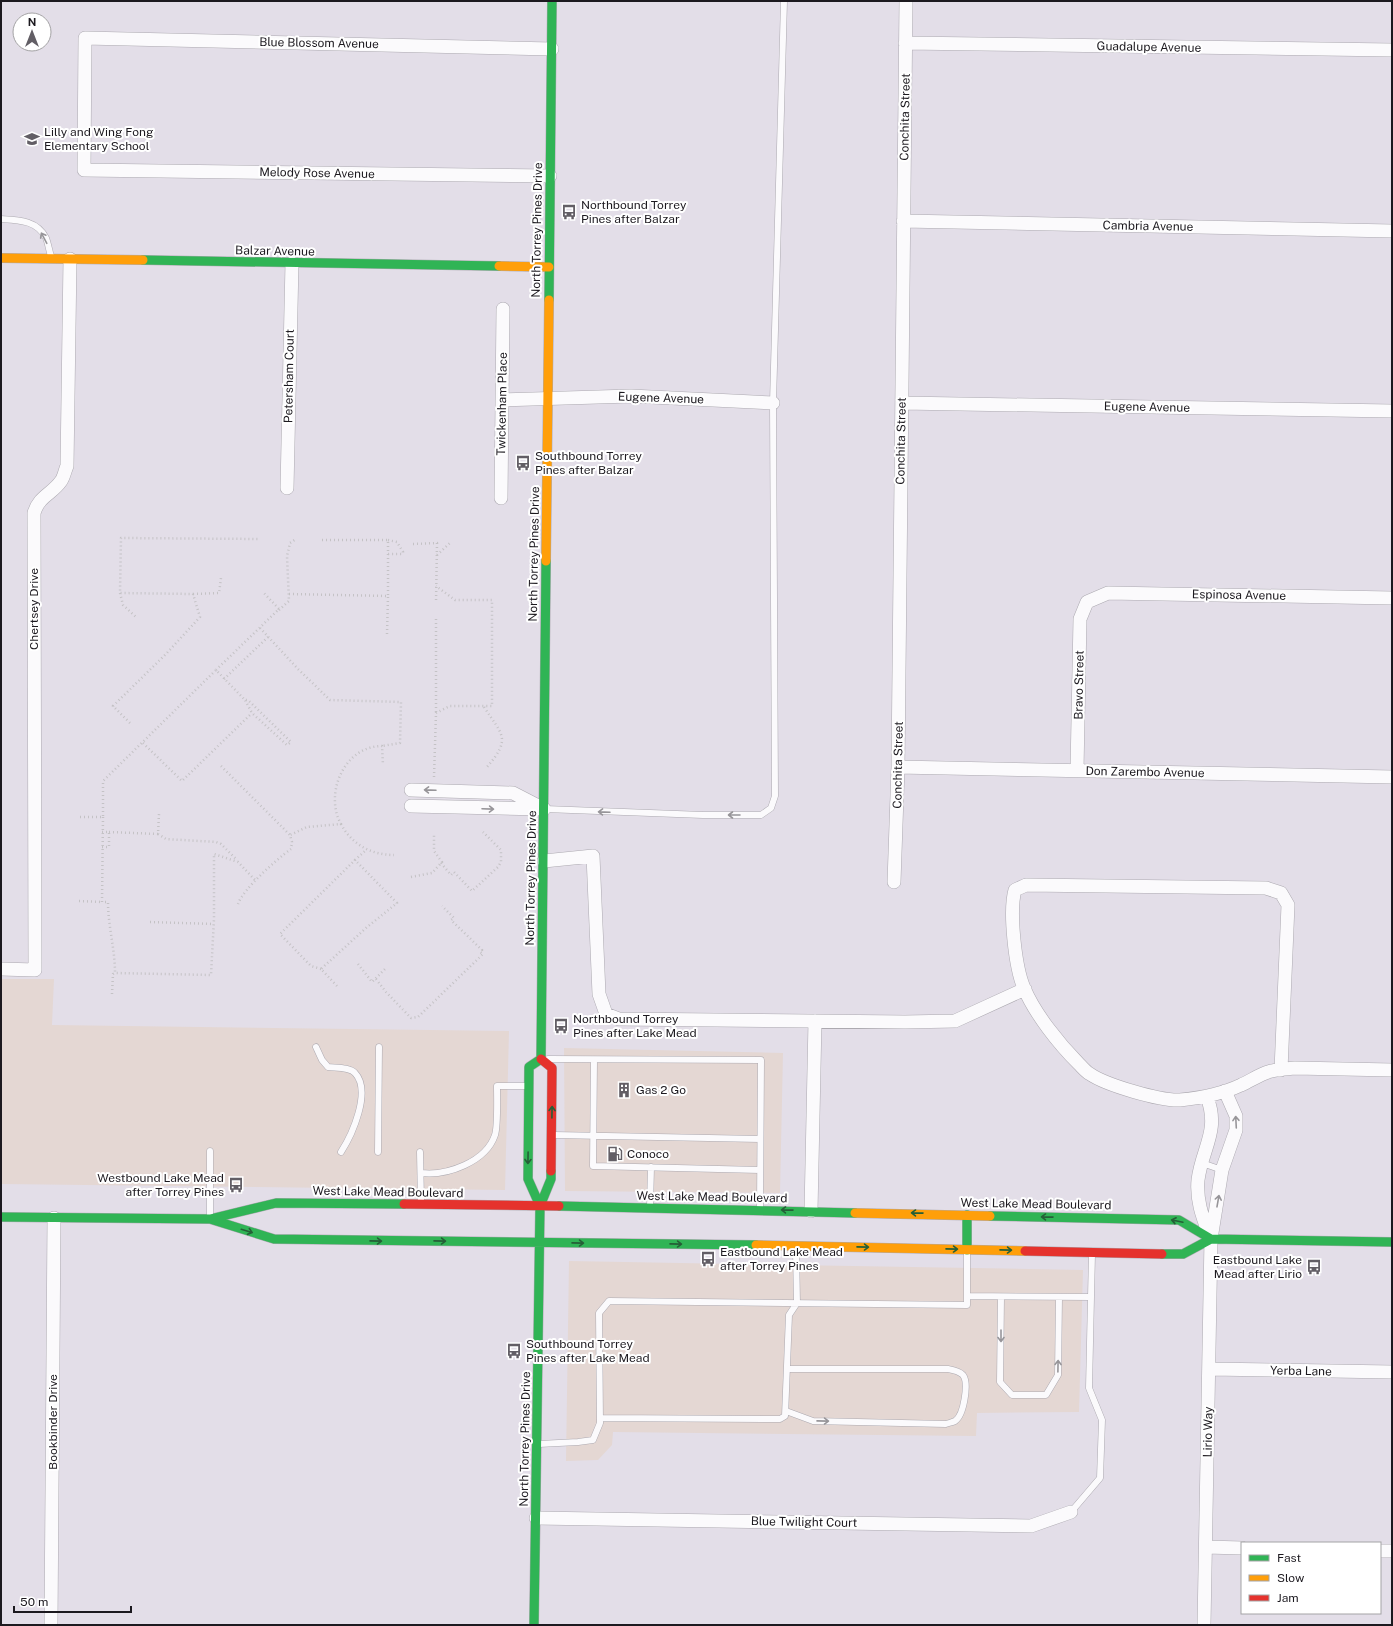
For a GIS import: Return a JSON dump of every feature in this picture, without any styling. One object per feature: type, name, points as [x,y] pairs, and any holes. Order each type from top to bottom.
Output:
[{"type":"main road","name":"North Torrey Pines Drive","points":[[541,1059],[552,1]]},
{"type":"main road","name":"Balzar Avenue","points":[[1,258],[549,267]]},
{"type":"main road","name":"North Torrey Pines Drive","points":[[540,1206],[528,1179],[528,1067],[541,1059]]},
{"type":"main road","name":"North Torrey Pines Drive","points":[[534,1625],[540,1206],[551,1179],[552,1135],[552,1068],[541,1059]]},
{"type":"main road","name":"West Lake Mead Boulevard","points":[[1,1217],[210,1219],[276,1203],[760,1210],[1179,1220],[1211,1239]]},
{"type":"main road","points":[[967,1250],[968,1215]]},
{"type":"main road","name":"West Lake Mead Boulevard","points":[[210,1219],[274,1239],[796,1246],[1183,1254],[1211,1239],[1392,1242]]},
{"type":"street","name":"Conchita Street","points":[[894,882],[898,767],[906,1]]},
{"type":"street","name":"Blue Blossom Avenue","points":[[84,170],[85,38],[552,49]]},
{"type":"street","name":"Guadalupe Avenue","points":[[905,43],[1392,50]]},
{"type":"street","name":"Melody Rose Avenue","points":[[84,170],[550,176]]},
{"type":"street","name":"Cambria Avenue","points":[[904,221],[1392,232]]},
{"type":"street","name":"Chertsey Drive","points":[[1,969],[35,970],[34,512],[36,505],[42,498],[61,481],[67,466],[70,259]]},
{"type":"street","name":"Petersham Court","points":[[287,488],[292,263]]},
{"type":"street","name":"Twickenham Place","points":[[501,498],[503,309]]},
{"type":"street","name":"Eugene Avenue","points":[[502,400],[548,400],[631,396],[773,403]]},
{"type":"street","name":"Eugene Avenue","points":[[902,403],[1392,411]]},
{"type":"street","name":"Espinosa Avenue","points":[[1088,602],[1108,593],[1392,598]]},
{"type":"street","name":"Bravo Street","points":[[1077,770],[1080,619],[1088,602]]},
{"type":"street","name":"Don Zarembo Avenue","points":[[898,767],[1392,777]]},
{"type":"street","points":[[411,790],[464,800],[544,809]]},
{"type":"street","points":[[411,806],[464,800]]},
{"type":"street","points":[[544,861],[592,856],[599,994],[606,1014],[619,1019],[905,1022],[955,1021],[1025,990]]},
{"type":"street","points":[[1281,1070],[1288,905],[1280,893],[1266,888],[1026,885],[1015,890],[1012,900],[1016,960],[1025,990],[1030,1000],[1062,1046],[1090,1074],[1115,1085],[1156,1097],[1178,1100],[1207,1097],[1240,1086],[1269,1071],[1281,1070],[1295,1068],[1392,1070]]},
{"type":"street","points":[[811,1211],[815,1021]]},
{"type":"street","points":[[1211,1239],[1222,1170],[1236,1130],[1236,1116],[1225,1091]]},
{"type":"street","points":[[1207,1097],[1213,1119],[1211,1134],[1198,1181],[1198,1203],[1211,1239]]},
{"type":"street","name":"Bookbinder Drive","points":[[51,1625],[54,1218]]},
{"type":"street","name":"Lirio Way","points":[[1204,1625],[1210,1369],[1211,1239]]},
{"type":"street","name":"Yerba Lane","points":[[1210,1369],[1392,1372]]},
{"type":"street","name":"Blue Twilight Court","points":[[536,1518],[1031,1526],[1071,1512]]},
{"type":"street","points":[[1206,1547],[1241,1548]]},
{"type":"street","points":[[1381,1550],[1392,1551]]},
{"type":"lane","points":[[544,809],[703,815],[761,815],[771,808],[776,796],[773,403],[784,1]]},
{"type":"lane","points":[[1,219],[30,222],[39,229],[46,238],[51,258]]},
{"type":"lane","points":[[316,1046],[322,1060],[328,1067],[350,1070],[356,1073],[361,1086],[360,1109],[350,1136],[341,1152]]},
{"type":"lane","points":[[378,1152],[379,1047]]},
{"type":"lane","points":[[541,1059],[761,1060],[760,1210]]},
{"type":"lane","points":[[594,1060],[593,1166],[760,1170]]},
{"type":"lane","points":[[421,1174],[447,1172],[459,1168],[479,1156],[488,1148],[496,1134],[497,1086],[528,1086]]},
{"type":"lane","points":[[552,1135],[760,1139]]},
{"type":"lane","points":[[210,1151],[210,1219]]},
{"type":"lane","points":[[420,1152],[421,1204]]},
{"type":"lane","points":[[1202,1163],[1222,1170]]},
{"type":"lane","points":[[650,1208],[651,1167]]},
{"type":"lane","points":[[600,1418],[780,1420],[785,1416],[789,1315],[797,1303],[796,1246]]},
{"type":"lane","points":[[537,1444],[593,1440],[598,1430],[600,1418],[599,1313],[609,1301],[967,1305],[967,1250]]},
{"type":"lane","points":[[1071,1512],[1100,1478],[1102,1420],[1089,1388],[1092,1252]]},
{"type":"lane","points":[[968,1296],[1091,1297]]},
{"type":"lane","points":[[1001,1297],[1000,1382],[1012,1395],[1046,1395],[1058,1375],[1059,1297]]},
{"type":"lane","points":[[786,1411],[813,1421],[946,1424],[955,1421],[961,1412],[966,1389],[964,1376],[959,1372],[948,1369],[788,1369]]},
{"type":"path","points":[[136,617],[123,604],[120,593],[121,538],[260,539]]},
{"type":"path","points":[[102,902],[103,781],[289,601],[288,556],[290,542],[296,539]]},
{"type":"path","points":[[321,540],[388,540],[397,542],[403,552],[402,554],[388,554]]},
{"type":"path","points":[[387,634],[388,540]]},
{"type":"path","points":[[413,544],[437,542],[436,603]]},
{"type":"path","points":[[437,555],[450,542]]},
{"type":"path","points":[[120,593],[219,593],[221,578]]},
{"type":"path","points":[[436,586],[455,600],[492,600],[492,706],[450,706],[436,713]]},
{"type":"path","points":[[263,592],[279,610]]},
{"type":"path","points":[[130,723],[113,706],[166,654],[200,617],[193,594]]},
{"type":"path","points":[[289,594],[388,596]]},
{"type":"path","points":[[434,780],[436,619]]},
{"type":"path","points":[[260,628],[298,669],[330,700],[401,702],[400,743],[364,750],[357,754],[342,770],[334,799],[334,809],[340,824],[361,848],[376,854],[394,855]]},
{"type":"path","points":[[224,678],[268,637]]},
{"type":"path","points":[[216,670],[245,700],[252,713],[287,745],[291,742],[248,700],[245,700]]},
{"type":"path","points":[[484,706],[502,737],[502,743],[497,755],[487,767]]},
{"type":"path","points":[[143,743],[182,781],[252,713]]},
{"type":"path","points":[[382,746],[383,765]]},
{"type":"path","points":[[221,766],[290,835],[292,842],[291,849],[278,858],[240,898],[238,904]]},
{"type":"path","points":[[158,834],[160,814]]},
{"type":"path","points":[[80,817],[103,817]]},
{"type":"path","points":[[290,835],[301,828],[340,824]]},
{"type":"path","points":[[102,832],[158,834],[166,839],[216,842],[221,844],[256,881]]},
{"type":"path","points":[[102,847],[109,847],[109,832]]},
{"type":"path","points":[[434,833],[435,854],[451,874],[454,872],[472,892],[498,867],[501,862],[501,850],[483,832]]},
{"type":"path","points":[[337,986],[321,969],[311,966],[280,934],[366,850]]},
{"type":"path","points":[[115,973],[211,975],[214,924],[214,854],[240,864]]},
{"type":"path","points":[[321,969],[366,928],[398,904],[355,860]]},
{"type":"path","points":[[411,877],[432,873],[441,863]]},
{"type":"path","points":[[79,901],[108,902],[109,922],[115,959],[112,994]]},
{"type":"path","points":[[376,978],[386,992],[411,1018],[414,1018],[418,1017],[483,954],[480,952],[482,950],[451,920],[454,918],[442,906]]},
{"type":"path","points":[[150,922],[214,924]]},
{"type":"path","points":[[358,964],[372,982],[385,969]]},
{"type":"shaded area","points":[[1,979],[54,979],[52,1025],[509,1031],[505,1190],[1,1184]]},
{"type":"shaded area","points":[[564,1048],[783,1053],[780,1193],[565,1191]]},
{"type":"shaded area","points":[[569,1261],[1083,1270],[1079,1412],[977,1413],[976,1436],[613,1432],[612,1445],[598,1460],[566,1461]]},
{"type":"traffic: fast","points":[[549,300],[552,1]]},
{"type":"traffic: fast","points":[[143,260],[499,266]]},
{"type":"traffic: fast","points":[[541,1059],[546,561]]},
{"type":"traffic: fast","points":[[540,1206],[528,1179],[529,1067],[541,1059]]},
{"type":"traffic: fast","points":[[534,1625],[540,1206],[551,1179],[551,1171]]},
{"type":"traffic: fast","points":[[1,1217],[210,1219],[276,1203],[404,1204]]},
{"type":"traffic: fast","points":[[559,1206],[855,1213]]},
{"type":"traffic: fast","points":[[967,1215],[967,1250]]},
{"type":"traffic: fast","points":[[990,1216],[1179,1220],[1211,1239]]},
{"type":"traffic: fast","points":[[210,1219],[274,1239],[756,1245]]},
{"type":"traffic: fast","points":[[1162,1254],[1183,1254],[1211,1239],[1392,1242]]},
{"type":"traffic: slow","points":[[1,258],[143,260]]},
{"type":"traffic: slow","points":[[499,266],[549,267]]},
{"type":"traffic: slow","points":[[546,561],[549,300]]},
{"type":"traffic: slow","points":[[855,1213],[990,1216]]},
{"type":"traffic: slow","points":[[756,1245],[1025,1251]]},
{"type":"traffic: jam","points":[[541,1059],[552,1068],[551,1171]]},
{"type":"traffic: jam","points":[[404,1204],[559,1206]]},
{"type":"traffic: jam","points":[[1025,1251],[1162,1254]]},
{"type":"place","name":"Lilly and Wing Fong Elementary School","points":[[32,139]]},
{"type":"place","name":"Northbound Torrey Pines after Balzar","points":[[569,212]]},
{"type":"place","name":"Southbound Torrey Pines after Balzar","points":[[523,463]]},
{"type":"place","name":"Northbound Torrey Pines after Lake Mead","points":[[561,1026]]},
{"type":"place","name":"Gas 2 Go","points":[[624,1090]]},
{"type":"place","name":"Conoco","points":[[615,1154]]},
{"type":"place","name":"Westbound Lake Mead after Torrey Pines","points":[[236,1185]]},
{"type":"place","name":"Eastbound Lake Mead after Torrey Pines","points":[[708,1259]]},
{"type":"place","name":"Eastbound Lake Mead after Lirio","points":[[1314,1267]]},
{"type":"place","name":"Southbound Torrey Pines after Lake Mead","points":[[514,1351]]}]
